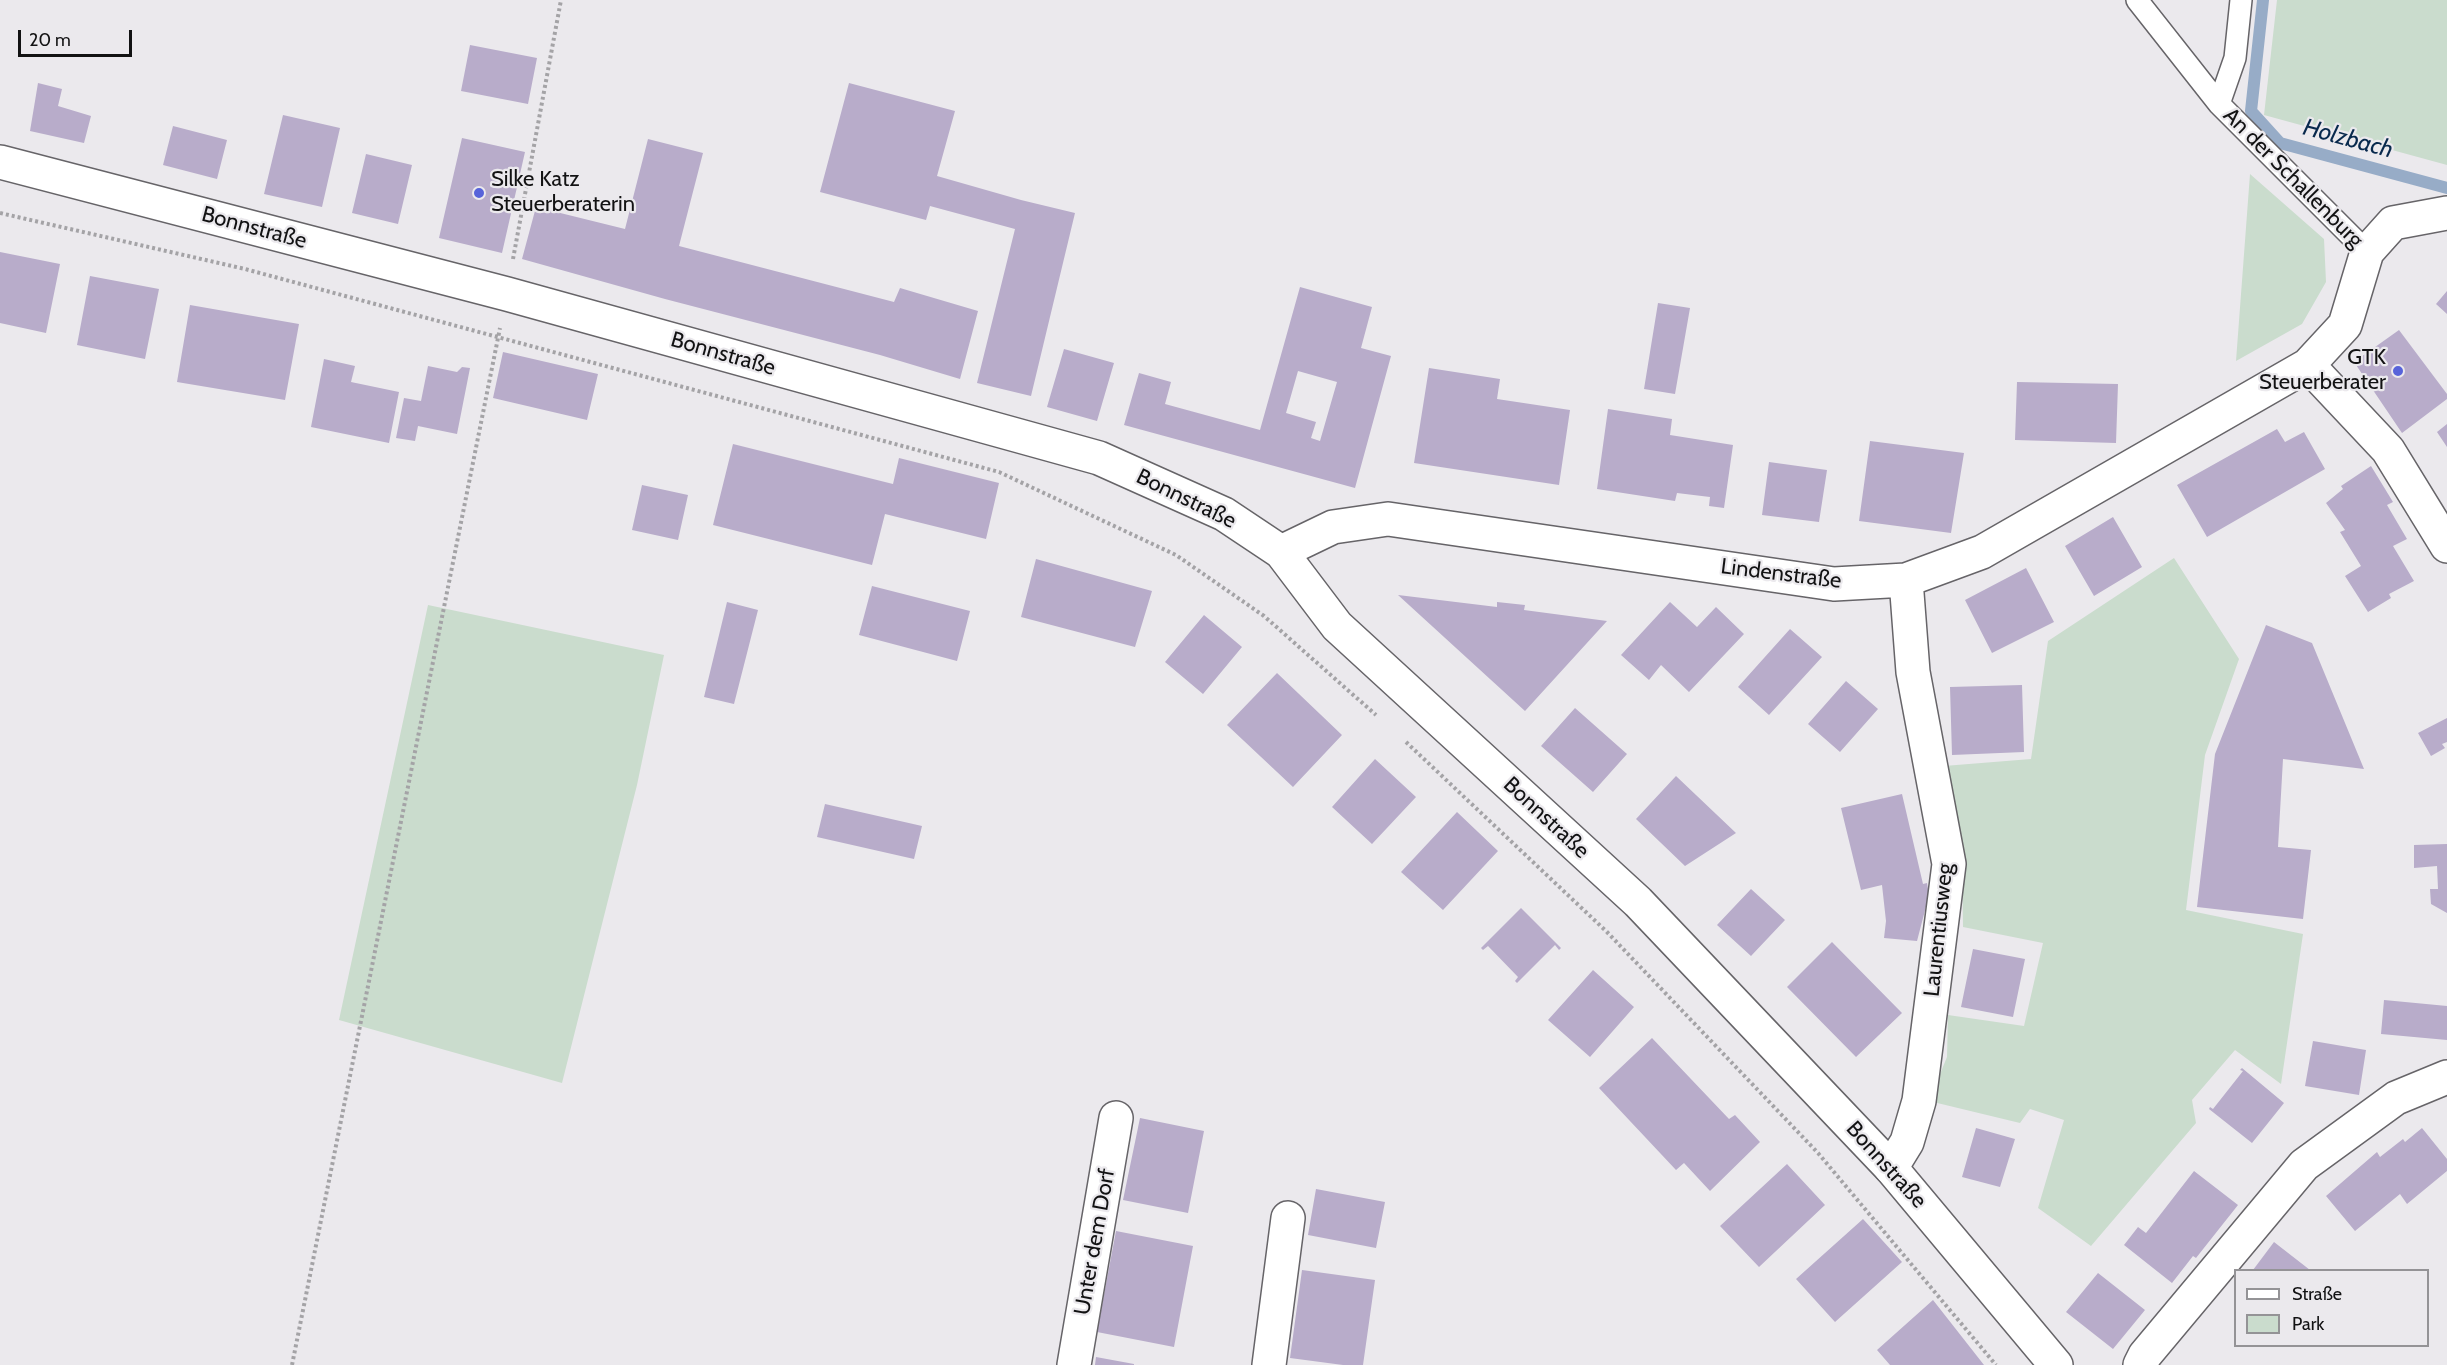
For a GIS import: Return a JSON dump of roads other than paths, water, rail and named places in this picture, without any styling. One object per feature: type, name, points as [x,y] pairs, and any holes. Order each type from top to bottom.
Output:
[{"type":"street","name":"Bonnstraße","points":[[0,162],[507,294],[1099,458],[1224,514],[1281,552],[1337,626],[1638,902],[1891,1168],[2056,1365]]},
{"type":"street","name":"An der Schallenburg","points":[[2367,252],[2393,223],[2447,213]]},
{"type":"street","name":"Lindenstraße","points":[[1281,552],[1333,527],[1388,519],[1834,584],[1906,580],[1982,552],[2308,365],[2345,326],[2367,252]]},
{"type":"street","points":[[2308,365],[2388,450],[2447,546]]},
{"type":"street","name":"Laurentiusweg","points":[[1891,1168],[1907,1143],[1918,1101],[1949,864],[1914,672],[1906,580]]},
{"type":"street","points":[[2140,1365],[2145,1355],[2304,1165],[2396,1098],[2447,1077]]},
{"type":"street","name":"Unter dem Dorf","points":[[1074,1365],[1116,1118]]},
{"type":"street","points":[[1269,1365],[1288,1218]]},
{"type":"lane","name":"An der Schallenburg","points":[[2137,0],[2219,104],[2367,252]]},
{"type":"lane","name":"An der Schallenburg","points":[[2219,104],[2235,58],[2241,0]]},
{"type":"waterway","name":"Holzbach","points":[[2263,0],[2251,111],[2280,143],[2447,188]]},
{"type":"place","name":"Silke Katz Steuerberaterin","points":[[479,193]]},
{"type":"place","name":"GTK Steuerberater","points":[[2398,371]]}]
